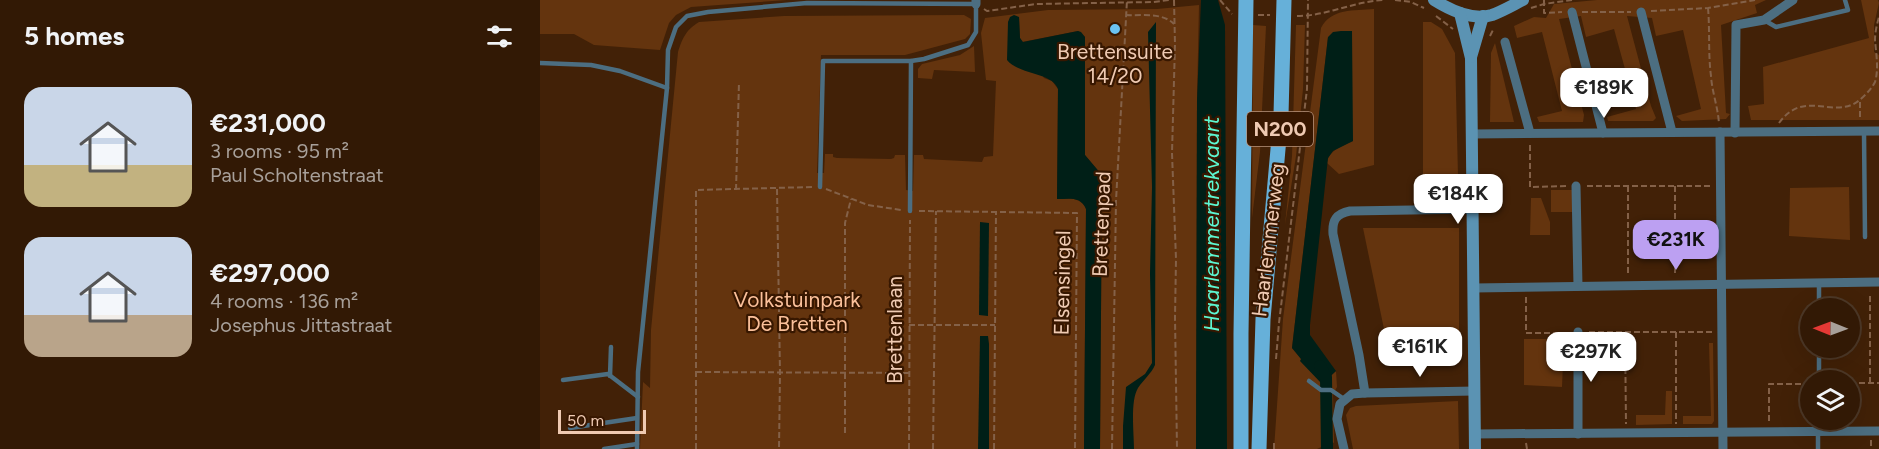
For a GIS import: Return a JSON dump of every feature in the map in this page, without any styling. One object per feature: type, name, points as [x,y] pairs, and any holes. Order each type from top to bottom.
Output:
[{"type":"main road","name":"Haarlemmerweg","points":[[1241,449],[1246,8]]},
{"type":"main road","name":"Haarlemmerweg","points":[[1259,449],[1263,319],[1281,115],[1284,8]]},
{"type":"street","points":[[1434,0],[1460,13],[1484,16],[1498,13],[1523,0]]},
{"type":"street","points":[[1498,13],[1506,0]]},
{"type":"street","points":[[1736,133],[1736,25],[1764,20],[1793,0]]},
{"type":"street","points":[[1572,12],[1603,133]]},
{"type":"street","points":[[1641,12],[1672,132]]},
{"type":"street","points":[[1460,13],[1471,58],[1475,449]]},
{"type":"street","points":[[1471,58],[1484,16]]},
{"type":"street","points":[[1505,42],[1530,133]]},
{"type":"street","points":[[1473,134],[1879,131]]},
{"type":"street","points":[[1720,132],[1723,449]]},
{"type":"street","points":[[1576,186],[1578,286]]},
{"type":"street","points":[[1365,393],[1333,234],[1334,220],[1337,216],[1350,211],[1473,209]]},
{"type":"street","points":[[1474,288],[1875,282]]},
{"type":"street","points":[[1578,333],[1578,434]]},
{"type":"street","points":[[1344,449],[1337,412],[1344,399],[1352,394],[1475,391]]},
{"type":"street","points":[[1475,434],[1879,431]]},
{"type":"lane","points":[[1764,20],[1776,27],[1848,10],[1845,0]]},
{"type":"lane","points":[[604,449],[637,447],[638,372],[667,88],[668,50],[676,27],[687,16],[708,12],[807,3],[976,2],[975,32],[968,45],[911,61],[824,61],[820,187]]},
{"type":"lane","points":[[910,211],[911,61]]},
{"type":"lane","points":[[540,63],[591,65],[620,71],[667,88]]},
{"type":"lane","points":[[1862,132],[1865,237]]},
{"type":"lane","points":[[1819,283],[1819,298]]},
{"type":"lane","points":[[610,376],[611,347]]},
{"type":"lane","points":[[563,380],[608,374],[638,397]]},
{"type":"lane","points":[[1309,381],[1321,390],[1331,390],[1344,399]]},
{"type":"lane","points":[[570,428],[637,418]]},
{"type":"lane","points":[[1818,432],[1818,449]]},
{"type":"path","points":[[976,2],[987,11],[1036,3],[1172,0],[1177,449]]},
{"type":"path","points":[[1220,0],[1231,14],[1246,8],[1284,8],[1308,16],[1360,3],[1384,0]]},
{"type":"path","name":"Haarlemmerweg","points":[[1276,368],[1279,323],[1307,89],[1308,0]]},
{"type":"path","points":[[1536,0],[1536,6],[1544,2],[1572,0]]},
{"type":"path","name":"Brettenpad","points":[[1112,449],[1116,201],[1126,1]]},
{"type":"path","points":[[1708,8],[1711,78],[1717,103],[1720,132]]},
{"type":"path","points":[[1126,15],[1162,16],[1174,24]]},
{"type":"path","points":[[1772,132],[1786,113],[1800,106],[1840,108],[1860,100],[1869,91],[1877,74],[1878,55],[1875,40],[1879,17]]},
{"type":"path","points":[[736,190],[740,82]]},
{"type":"path","points":[[1860,100],[1862,132]]},
{"type":"path","points":[[1530,133],[1530,187],[1721,185]]},
{"type":"path","points":[[1628,186],[1629,285]]},
{"type":"path","points":[[1675,186],[1675,284]]},
{"type":"path","points":[[696,449],[696,190],[820,187]]},
{"type":"path","name":"Elsensingel","points":[[820,187],[868,205],[910,211],[1077,213],[1075,449]]},
{"type":"path","points":[[777,189],[779,449]]},
{"type":"path","points":[[845,432],[845,223],[851,199]]},
{"type":"path","name":"Brettenlaan","points":[[909,449],[910,211]]},
{"type":"path","points":[[933,449],[936,211]]},
{"type":"path","points":[[994,449],[996,211]]},
{"type":"path","points":[[1870,383],[1875,282]]},
{"type":"path","points":[[1526,288],[1526,333],[1723,332]]},
{"type":"path","points":[[909,325],[995,325]]},
{"type":"path","points":[[1625,332],[1627,433]]},
{"type":"path","points":[[1676,332],[1676,433]]},
{"type":"path","points":[[696,372],[909,374]]},
{"type":"path","points":[[1860,383],[1879,383]]},
{"type":"path","points":[[1769,432],[1769,384],[1800,384]]},
{"type":"path","points":[[1274,437],[1274,449]]},
{"type":"green space","points":[[540,0],[787,0],[691,7],[676,15],[669,23],[660,50],[594,45],[574,34],[540,34]]},
{"type":"green space","points":[[1597,0],[1766,0],[1755,5],[1757,13],[1721,25],[1726,113],[1730,114],[1726,119],[1682,121],[1676,116],[1701,109],[1683,30],[1656,36],[1652,18],[1627,16],[1656,118],[1653,121],[1608,121],[1607,117],[1636,109],[1614,29],[1586,37],[1581,16],[1559,19],[1584,115],[1583,122],[1539,122],[1537,117],[1562,111],[1542,32],[1517,38],[1514,26],[1534,17],[1546,18],[1554,4]]},
{"type":"green space","points":[[1861,0],[1878,0],[1879,3],[1874,25],[1874,52],[1879,55],[1879,120],[1751,120],[1748,106],[1764,104],[1763,67],[1869,38]]},
{"type":"green space","name":"Volkstuinpark De Bretten","points":[[1199,5],[1196,449],[1100,449],[1102,176],[1085,155],[1085,37],[1078,31],[1022,42],[1019,17],[1008,22],[1044,78],[1052,81],[1058,89],[1057,199],[1078,200],[1086,209],[1084,449],[640,449],[643,382],[650,388],[651,330],[678,52],[691,28],[699,22],[784,16],[964,15],[971,19],[970,34],[965,39],[905,55],[821,55],[817,173],[824,173],[825,154],[833,154],[833,157],[837,158],[891,159],[895,155],[905,155],[906,190],[913,191],[914,155],[923,155],[924,159],[982,162],[984,157],[993,156],[996,81],[986,80],[981,33],[985,18],[1048,10],[1157,9]]},
{"type":"green space","points":[[1374,9],[1374,165],[1339,174],[1327,163],[1328,159],[1337,149],[1353,141],[1328,37],[1292,348],[1322,384],[1336,371],[1337,387],[1333,394],[1334,443],[1317,449],[1274,449],[1283,319],[1321,28],[1325,22],[1337,14]]},
{"type":"green space","points":[[1423,22],[1431,22],[1442,29],[1455,53],[1458,176],[1423,177]]},
{"type":"green space","points":[[1253,25],[1266,26],[1260,152],[1252,218]]},
{"type":"green space","points":[[1296,25],[1305,25],[1303,89],[1296,156],[1285,225],[1292,156]]},
{"type":"green space","points":[[1495,43],[1514,122],[1490,122],[1491,53]]},
{"type":"green space","points":[[974,46],[975,72],[934,70],[932,79],[918,78],[918,69],[922,64],[960,55]]},
{"type":"green space","points":[[1849,187],[1850,240],[1789,236],[1790,188]]},
{"type":"green space","points":[[1551,190],[1572,190],[1572,212],[1551,212]]},
{"type":"green space","points":[[1531,198],[1541,198],[1550,222],[1550,235],[1530,235]]},
{"type":"green space","points":[[1363,228],[1459,228],[1459,339],[1389,353]]},
{"type":"green space","points":[[1524,339],[1564,339],[1562,387],[1524,385]]},
{"type":"green space","points":[[1709,343],[1713,343],[1714,421],[1712,424],[1683,424],[1683,416],[1711,416]]},
{"type":"green space","points":[[1666,391],[1672,391],[1672,424],[1636,425],[1636,415],[1665,415]]},
{"type":"green space","points":[[1458,401],[1459,449],[1353,449],[1346,415],[1350,408]]},
{"type":"water","name":"Haarlemmertrekvaart","points":[[1201,0],[1218,0],[1225,25],[1227,449],[1196,449],[1197,100]]},
{"type":"water","points":[[1014,15],[1019,17],[1020,38],[1023,42],[1078,31],[1085,37],[1085,155],[1102,175],[1100,449],[1084,449],[1086,209],[1078,200],[1057,199],[1058,89],[1049,79],[1012,65],[1007,60],[1008,22]]},
{"type":"water","points":[[1156,22],[1155,365],[1136,394],[1133,409],[1134,449],[1123,449],[1126,387],[1145,374],[1152,363],[1150,274],[1152,187],[1148,32]]},
{"type":"water","points":[[1352,31],[1353,141],[1333,151],[1328,158],[1310,335],[1336,371],[1322,384],[1300,361],[1301,359],[1292,348],[1328,37],[1333,32]]},
{"type":"water","points":[[980,222],[989,223],[988,316],[979,315]]},
{"type":"water","points":[[980,336],[988,336],[989,344],[989,449],[978,449]]},
{"type":"waterway","points":[[1320,366],[1326,377],[1327,449]]},
{"type":"place","name":"Brettensuite 14/20","points":[[1115,29]]}]
